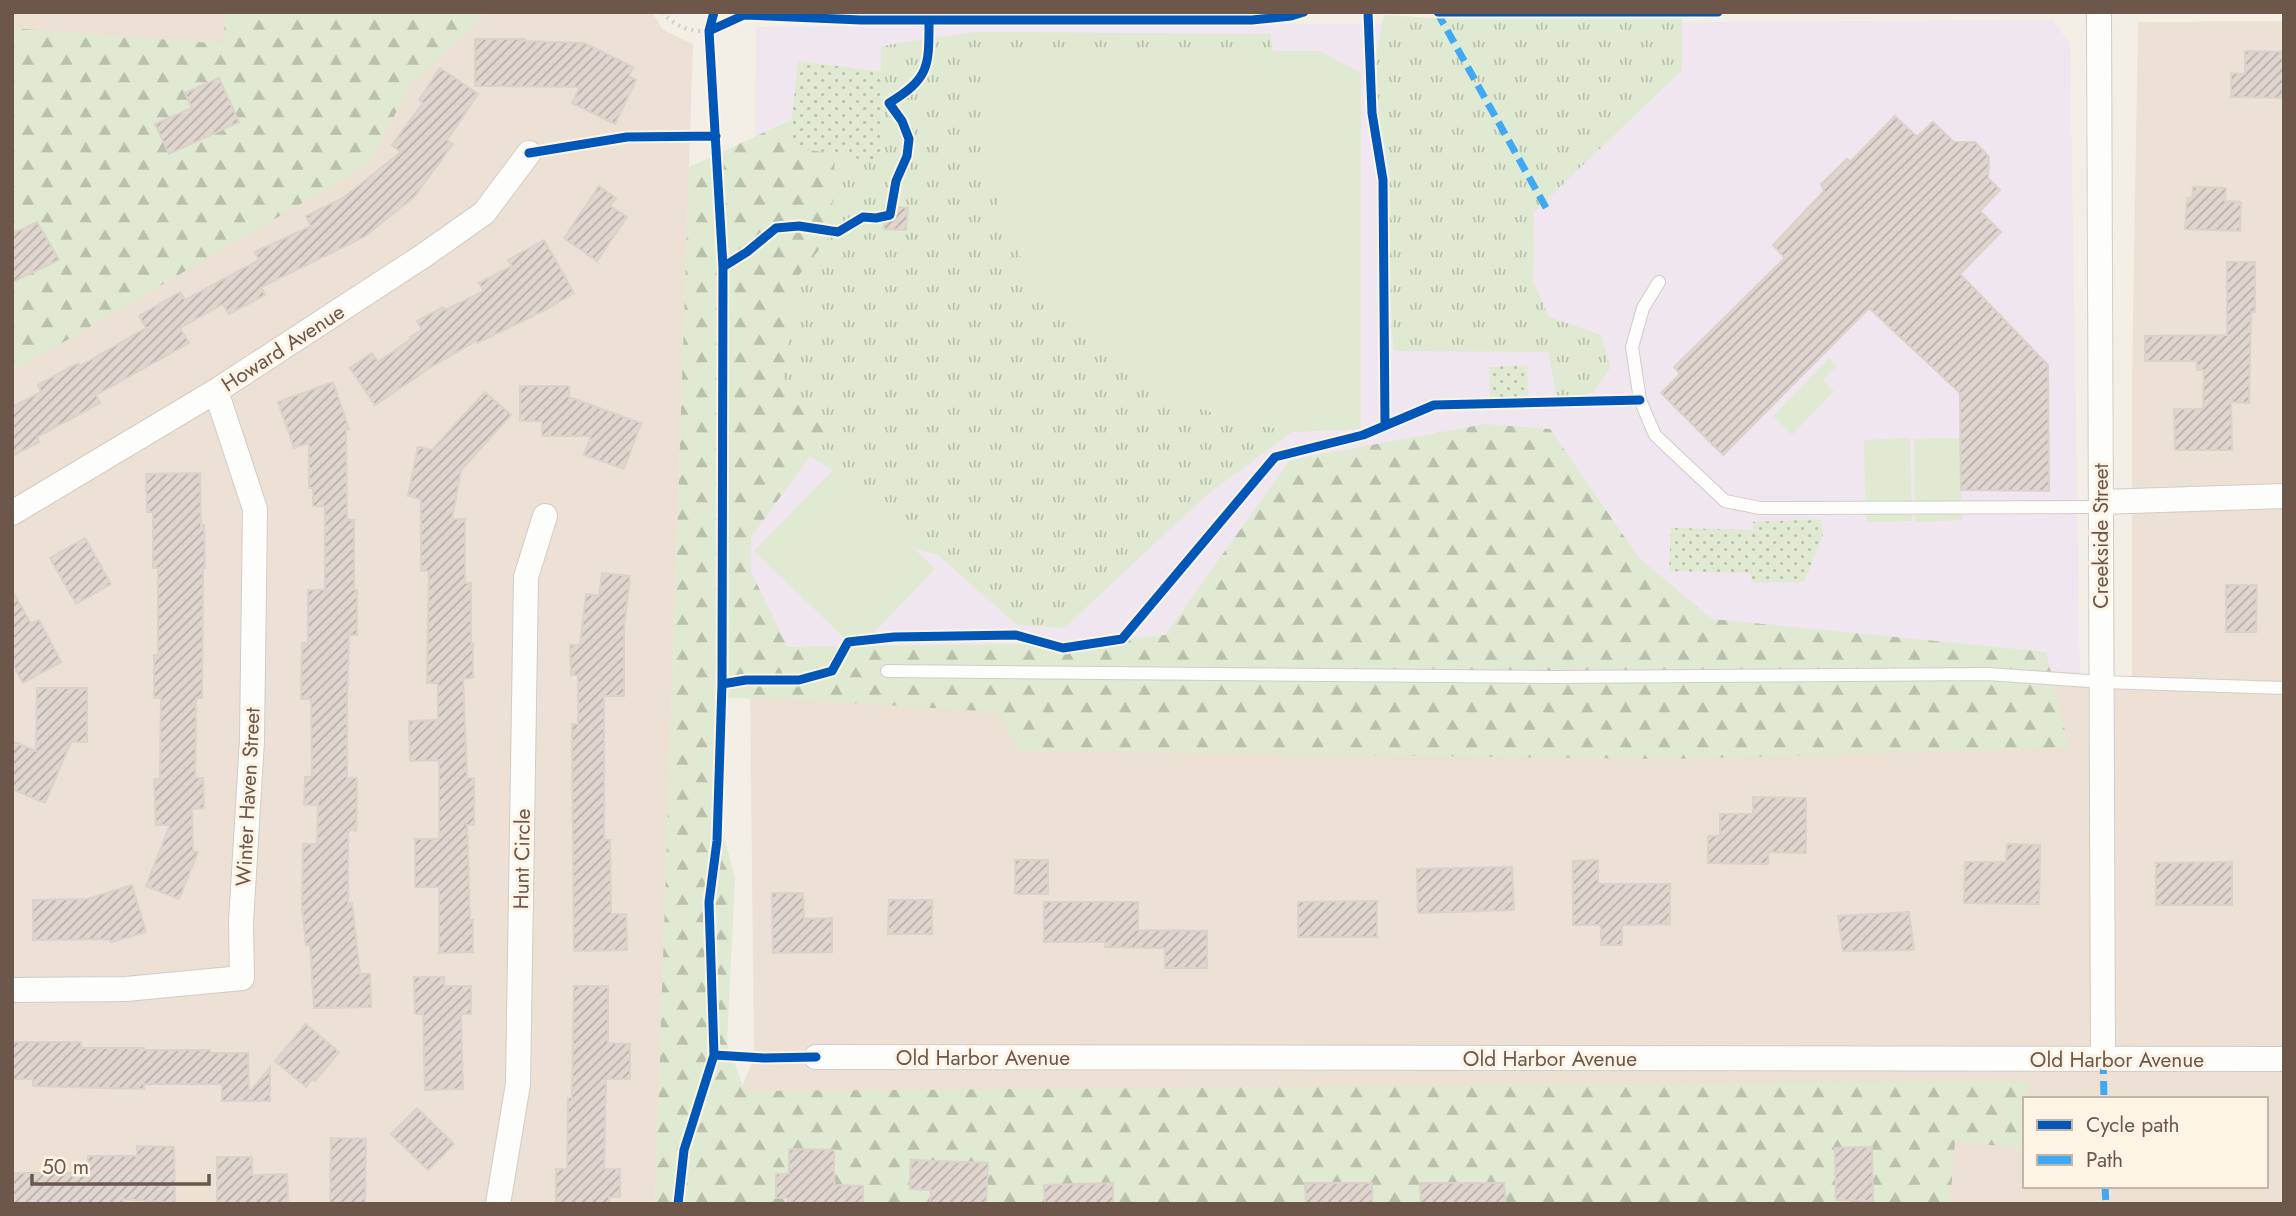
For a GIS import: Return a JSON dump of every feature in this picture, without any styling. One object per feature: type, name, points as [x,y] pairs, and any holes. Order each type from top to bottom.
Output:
[{"type":"street","name":"Creekside Street","points":[[2099,12],[2103,1060]]},
{"type":"street","name":"Howard Avenue","points":[[12,513],[216,391],[423,256],[484,213],[529,153]]},
{"type":"street","name":"Winter Haven Street","points":[[12,990],[126,989],[242,978],[241,922],[252,740],[255,509],[216,391]]},
{"type":"street","points":[[2101,505],[2284,496]]},
{"type":"street","name":"Hunt Circle","points":[[498,1204],[519,1084],[526,577],[545,516]]},
{"type":"street","name":"Old Harbor Avenue","points":[[816,1057],[2284,1059]]},
{"type":"lane","points":[[1659,282],[1643,308],[1632,347],[1640,400],[1655,435],[1725,501],[1760,508],[2101,505]]},
{"type":"lane","points":[[887,671],[1556,677],[1988,674],[2102,682],[2284,688]]},
{"type":"path","points":[[662,12],[673,23],[687,30],[714,26],[710,44]]},
{"type":"shaded area","points":[[652,12],[663,30],[693,44],[655,1204],[12,1204],[12,13]]},
{"type":"shaded area","points":[[2052,20],[2070,43],[2080,686],[750,679],[756,27]]},
{"type":"shaded area","points":[[2284,21],[2284,1204],[742,1204],[739,1093],[754,1058],[750,679],[2132,683],[2132,378],[2138,22]]},
{"type":"green space","points":[[226,12],[488,12],[411,84],[369,164],[12,372],[12,28],[223,44]]},
{"type":"green space","points":[[1384,15],[1432,18],[1682,18],[1682,70],[1534,212],[1533,280],[1549,317],[1601,335],[1610,368],[1594,392],[1558,403],[1548,352],[1394,351],[1388,168],[1378,118],[1375,59]]},
{"type":"green space","points":[[977,32],[1270,34],[1273,52],[988,53],[1032,282],[1089,341],[1139,385],[1222,416],[1292,432],[1209,493],[1064,628],[1017,625],[937,554],[915,549],[833,470],[810,456],[827,432],[783,381],[795,279],[830,236],[836,154],[881,162],[881,46]]},
{"type":"green space","points":[[1320,51],[1361,73],[1361,429],[1292,432],[1222,416],[1139,385],[1089,341],[1032,282],[1000,212],[985,151],[988,53]]},
{"type":"green space","points":[[798,61],[883,72],[881,163],[789,146]]},
{"type":"green space","points":[[839,98],[830,236],[795,280],[783,381],[827,433],[751,537],[751,572],[788,647],[1091,643],[1165,635],[1290,460],[1485,424],[1550,429],[1639,558],[1712,619],[2046,652],[2069,748],[1672,759],[1018,751],[1000,712],[786,699],[716,698],[712,796],[735,877],[727,1043],[745,1091],[2028,1082],[2029,1097],[2023,1097],[2023,1148],[1955,1142],[1950,1204],[655,1204],[689,167]]},
{"type":"green space","points":[[1829,358],[1837,366],[1823,380],[1834,391],[1792,435],[1773,416]]},
{"type":"green space","points":[[1527,365],[1528,398],[1490,400],[1489,367]]},
{"type":"green space","points":[[1910,438],[1912,521],[1866,522],[1864,440]]},
{"type":"green space","points":[[1961,438],[1962,520],[1915,522],[1914,439]]},
{"type":"green space","points":[[833,470],[935,569],[857,650],[754,551]]},
{"type":"green space","points":[[1821,519],[1823,535],[1804,582],[1751,582],[1751,573],[1669,571],[1671,528],[1753,530],[1753,522]]},
{"type":"building","points":[[475,39],[584,43],[633,67],[629,76],[636,80],[615,124],[572,103],[580,87],[475,86]]},
{"type":"building","points":[[2245,51],[2284,52],[2284,98],[2231,97],[2231,73],[2245,74]]},
{"type":"building","points":[[440,68],[478,94],[447,140],[453,144],[414,197],[364,237],[261,287],[265,295],[229,314],[223,304],[180,328],[189,343],[96,395],[100,403],[37,437],[39,442],[12,456],[12,407],[41,392],[38,385],[78,363],[80,366],[146,328],[139,316],[180,292],[185,300],[259,260],[255,252],[311,226],[306,216],[343,198],[401,152],[392,145],[423,103],[419,100]]},
{"type":"building","points":[[219,78],[239,122],[169,154],[155,124],[192,108],[185,93]]},
{"type":"building","points":[[1895,116],[1917,137],[1933,122],[1954,142],[1975,142],[1989,157],[1988,178],[2000,190],[1980,211],[2001,232],[1960,274],[2048,365],[2049,491],[1961,490],[1960,393],[1869,308],[1723,455],[1661,393],[1680,374],[1674,367],[1785,258],[1773,245],[1824,191],[1821,184],[1847,159],[1850,162]]},
{"type":"building","points":[[599,186],[616,198],[610,206],[627,217],[597,261],[564,238]]},
{"type":"building","points":[[2193,187],[2226,188],[2225,201],[2241,202],[2240,231],[2185,229],[2187,198],[2192,198]]},
{"type":"building","points":[[885,206],[908,208],[906,230],[884,229]]},
{"type":"building","points":[[37,222],[59,260],[12,282],[12,234]]},
{"type":"building","points":[[544,240],[574,293],[543,311],[477,343],[476,341],[431,367],[375,405],[350,368],[372,353],[378,362],[422,330],[417,321],[443,307],[445,310],[484,291],[479,283],[512,266],[508,260]]},
{"type":"building","points":[[2227,262],[2255,262],[2255,312],[2251,312],[2249,403],[2231,402],[2232,450],[2175,450],[2174,409],[2203,409],[2204,370],[2197,370],[2197,361],[2145,361],[2145,336],[2227,335]]},
{"type":"building","points":[[333,382],[349,429],[346,430],[347,520],[354,520],[354,590],[357,590],[357,635],[349,635],[347,699],[347,778],[357,778],[356,831],[348,830],[348,903],[352,903],[360,974],[370,974],[371,1007],[314,1008],[310,944],[306,945],[302,908],[303,844],[317,844],[318,805],[304,805],[305,777],[312,777],[311,699],[301,699],[302,643],[308,643],[308,590],[325,590],[325,506],[313,506],[313,488],[309,488],[309,443],[294,448],[278,402]]},
{"type":"building","points":[[520,386],[569,386],[569,397],[641,423],[624,469],[584,455],[591,436],[542,436],[542,421],[520,421]]},
{"type":"building","points":[[485,392],[511,415],[461,470],[452,519],[465,519],[465,583],[471,583],[473,678],[463,679],[467,778],[474,778],[474,825],[467,825],[473,952],[439,953],[439,887],[415,887],[415,839],[439,839],[439,760],[410,761],[409,721],[438,720],[438,683],[427,683],[429,571],[421,571],[421,499],[408,496],[418,447],[432,450]]},
{"type":"building","points":[[200,473],[205,568],[202,698],[196,698],[195,778],[203,778],[204,808],[192,809],[193,851],[198,852],[179,899],[146,886],[170,825],[156,825],[154,779],[160,779],[161,698],[154,698],[154,655],[158,655],[158,568],[153,568],[153,512],[147,512],[146,474]]},
{"type":"building","points":[[85,538],[111,584],[76,604],[50,558]]},
{"type":"building","points":[[602,573],[630,576],[624,629],[624,696],[604,696],[604,840],[610,840],[611,914],[626,914],[627,950],[574,951],[572,724],[578,724],[578,675],[571,675],[570,645],[580,645],[586,594],[599,596]]},
{"type":"building","points":[[2226,585],[2257,585],[2256,632],[2226,632]]},
{"type":"building","points":[[12,590],[31,624],[39,620],[61,662],[23,683],[12,663]]},
{"type":"building","points":[[37,688],[87,688],[87,742],[71,742],[45,803],[12,789],[12,741],[36,751]]},
{"type":"building","points":[[1753,797],[1806,798],[1806,853],[1769,852],[1768,864],[1708,863],[1708,836],[1720,836],[1720,814],[1753,814]]},
{"type":"building","points":[[2007,844],[2040,845],[2039,904],[1964,903],[1965,862],[2006,862]]},
{"type":"building","points":[[1015,860],[1048,860],[1048,894],[1015,894]]},
{"type":"building","points":[[1598,860],[1598,884],[1670,884],[1670,924],[1622,925],[1622,945],[1601,945],[1601,925],[1573,925],[1573,861]]},
{"type":"building","points":[[2232,862],[2232,905],[2156,905],[2156,863]]},
{"type":"building","points":[[1512,867],[1514,910],[1418,913],[1417,869]]},
{"type":"building","points":[[132,885],[146,932],[111,942],[109,939],[33,940],[33,900],[87,899]]},
{"type":"building","points":[[772,893],[803,893],[804,919],[832,918],[832,952],[773,953]]},
{"type":"building","points":[[889,900],[932,900],[932,934],[888,934]]},
{"type":"building","points":[[1377,901],[1377,937],[1298,937],[1298,902]]},
{"type":"building","points":[[1044,902],[1138,902],[1138,930],[1207,931],[1207,968],[1165,968],[1165,948],[1105,947],[1105,942],[1044,942]]},
{"type":"building","points":[[1909,912],[1914,950],[1843,951],[1838,916]]},
{"type":"building","points":[[414,977],[444,977],[444,986],[471,986],[471,1014],[461,1014],[463,1089],[425,1090],[423,1014],[415,1014]]},
{"type":"building","points":[[574,986],[608,986],[608,1043],[630,1044],[630,1079],[606,1079],[604,1169],[620,1169],[620,1197],[609,1197],[609,1204],[556,1204],[556,1169],[567,1169],[568,1098],[572,1098]]},
{"type":"building","points":[[306,1024],[339,1052],[315,1081],[312,1079],[306,1087],[275,1061]]},
{"type":"building","points":[[12,1042],[81,1042],[81,1048],[248,1053],[249,1093],[270,1067],[270,1101],[222,1101],[222,1084],[144,1084],[144,1089],[33,1086],[33,1079],[12,1079]]},
{"type":"building","points":[[417,1108],[454,1144],[428,1170],[391,1134]]},
{"type":"building","points":[[331,1138],[366,1139],[365,1204],[330,1204]]},
{"type":"building","points":[[137,1146],[174,1147],[175,1203],[123,1199],[123,1204],[13,1204],[13,1173],[88,1173],[88,1156],[137,1156]]},
{"type":"building","points":[[1872,1147],[1873,1201],[1836,1200],[1835,1148]]},
{"type":"building","points":[[789,1149],[834,1150],[834,1185],[863,1186],[863,1204],[788,1204],[788,1198],[776,1198],[776,1174],[789,1174]]},
{"type":"building","points":[[217,1157],[252,1157],[252,1175],[287,1174],[288,1204],[217,1204]]},
{"type":"building","points":[[911,1160],[988,1163],[986,1204],[930,1203],[931,1190],[910,1189]]},
{"type":"building","points":[[1113,1183],[1113,1204],[1045,1204],[1044,1185]]},
{"type":"building","points":[[1305,1183],[1372,1183],[1372,1204],[1306,1204]]},
{"type":"building","points":[[1420,1183],[1504,1183],[1506,1204],[1421,1204]]},
{"type":"marked path","points":[[1437,12],[1549,213]]},
{"type":"marked path","points":[[2103,1060],[2104,1097]]},
{"type":"marked path","points":[[2105,1188],[2106,1204]]},
{"type":"cycle path","points":[[678,1204],[684,1150],[714,1055],[709,902],[717,841],[722,684],[723,267],[709,31],[714,12]]},
{"type":"cycle path","points":[[709,31],[744,15],[861,20],[1252,20],[1304,12]]},
{"type":"cycle path","points":[[1368,12],[1372,113],[1383,180],[1385,425]]},
{"type":"cycle path","points":[[1438,12],[1718,12]]},
{"type":"cycle path","points":[[723,267],[747,252],[776,228],[799,226],[838,232],[863,217],[890,215],[896,181],[907,156],[909,139],[902,121],[889,103],[920,78],[929,49],[929,20]]},
{"type":"cycle path","points":[[529,153],[627,137],[716,136]]},
{"type":"cycle path","points":[[722,684],[746,680],[799,680],[832,671],[848,642],[894,637],[1016,635],[1063,648],[1122,639],[1275,457],[1363,435],[1434,405],[1640,400]]},
{"type":"cycle path","points":[[714,1055],[816,1057]]}]
